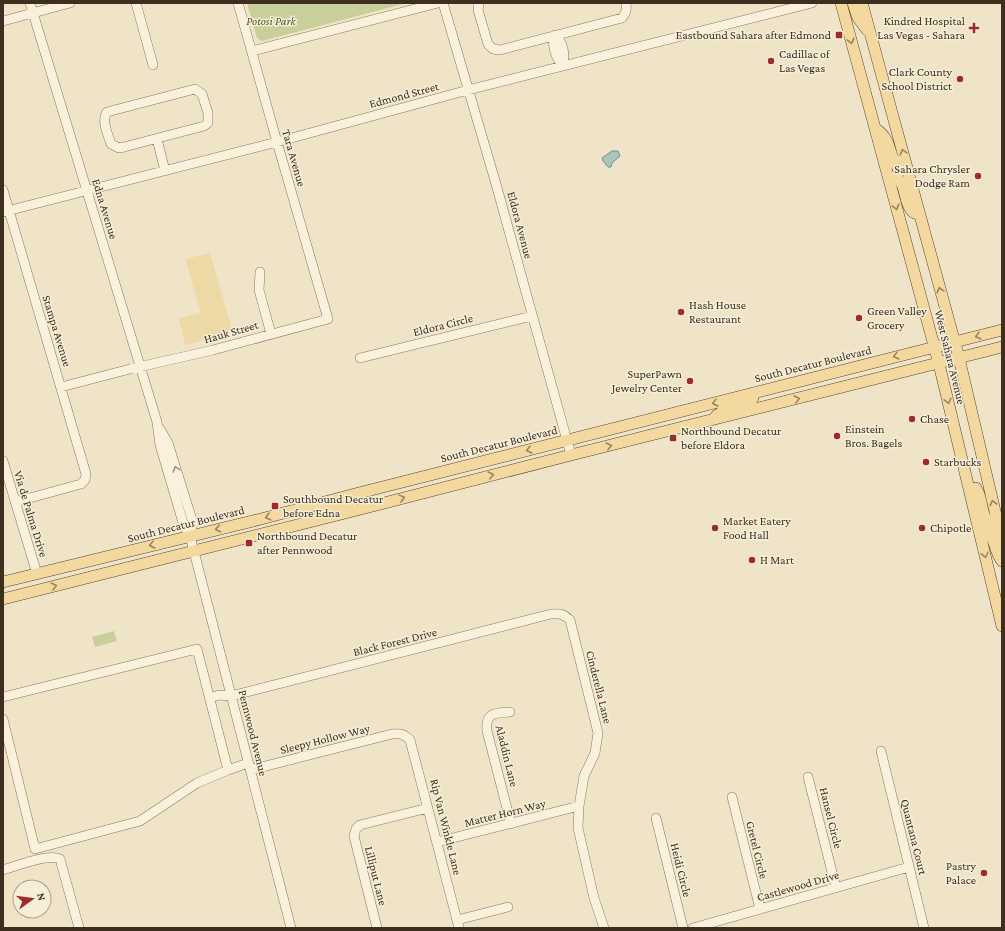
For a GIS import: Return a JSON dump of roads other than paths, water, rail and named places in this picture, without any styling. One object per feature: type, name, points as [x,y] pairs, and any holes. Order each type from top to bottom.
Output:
[{"type":"main road","name":"West Sahara Avenue","points":[[841,3],[939,364],[1002,626]]},
{"type":"main road","points":[[853,3],[858,18],[870,33]]},
{"type":"main road","name":"West Sahara Avenue","points":[[862,3],[959,358],[1002,541]]},
{"type":"main road","points":[[875,129],[883,134],[889,145],[897,167],[900,170],[908,170]]},
{"type":"main road","points":[[888,178],[895,177],[901,181],[906,200],[912,211],[920,215]]},
{"type":"main road","name":"South Decatur Boulevard","points":[[3,599],[192,544],[261,519],[357,493],[1002,330]]},
{"type":"main road","name":"South Decatur Boulevard","points":[[3,582],[37,574],[312,521],[1002,347]]},
{"type":"main road","points":[[759,408],[760,401],[762,399],[791,388],[808,379]]},
{"type":"main road","points":[[706,422],[729,408],[751,401],[753,398],[753,393]]},
{"type":"main road","points":[[658,417],[663,432]]},
{"type":"main road","points":[[965,471],[977,491],[984,516],[990,524],[999,529]]},
{"type":"main road","points":[[371,507],[375,500],[383,494],[424,484],[438,473]]},
{"type":"main road","points":[[312,521],[322,512],[353,502],[357,499],[357,493]]},
{"type":"main road","points":[[978,528],[987,531],[992,536],[997,554],[1002,562]]},
{"type":"main road","points":[[3,592],[30,585],[37,580],[37,574]]},
{"type":"street","name":"Edna Avenue","points":[[30,3],[88,191],[140,368],[157,422],[168,443],[193,523],[192,544]]},
{"type":"street","points":[[3,20],[70,3]]},
{"type":"street","points":[[136,3],[153,65]]},
{"type":"street","name":"Tara Avenue","points":[[238,3],[328,319]]},
{"type":"street","points":[[252,51],[438,3]]},
{"type":"street","name":"Eldora Avenue","points":[[443,3],[496,184],[571,455]]},
{"type":"street","points":[[479,3],[478,10],[488,44],[493,49],[500,50],[622,18],[627,8],[626,3]]},
{"type":"street","name":"Edmond Street","points":[[6,211],[277,142],[468,90],[812,3]]},
{"type":"street","points":[[555,35],[560,39],[564,56],[563,66]]},
{"type":"street","points":[[190,90],[198,90],[202,94],[208,113],[208,123],[198,129],[157,139],[124,147],[115,146],[111,144],[104,120],[105,115],[110,110],[190,90]]},
{"type":"street","points":[[157,139],[165,171]]},
{"type":"street","name":"Stampa Avenue","points":[[3,190],[6,211],[61,387],[86,474],[85,480],[81,484],[15,502]]},
{"type":"street","points":[[260,272],[259,290],[271,334]]},
{"type":"street","name":"Eldora Circle","points":[[360,358],[532,316]]},
{"type":"street","name":"Hauk Street","points":[[61,387],[199,354],[328,319]]},
{"type":"street","name":"Via de Palma Drive","points":[[3,460],[37,574]]},
{"type":"street","name":"Pennwood Avenue","points":[[192,544],[290,928]]},
{"type":"street","name":"Black Forest Drive","points":[[210,702],[220,703],[231,696],[551,614],[560,613],[566,615]]},
{"type":"street","name":"Cinderella Lane","points":[[566,615],[570,620],[598,733],[595,753],[584,776],[579,806],[578,828],[594,898],[604,928]]},
{"type":"street","points":[[3,697],[197,649],[228,770]]},
{"type":"street","name":"Aladdin Lane","points":[[510,712],[496,713],[490,716],[486,722],[511,824]]},
{"type":"street","name":"Sleepy Hollow Way","points":[[3,719],[35,849],[140,821],[197,783],[228,770],[392,734],[400,733],[405,735]]},
{"type":"street","name":"Rip Van Winkle Lane","points":[[405,735],[410,740],[458,924]]},
{"type":"street","name":"Quantana Court","points":[[881,751],[924,928]]},
{"type":"street","name":"Hansel Circle","points":[[808,777],[836,888]]},
{"type":"street","name":"Gretel Circle","points":[[732,797],[760,909]]},
{"type":"street","name":"Matter Horn Way","points":[[437,842],[579,806]]},
{"type":"street","name":"Lilliput Lane","points":[[377,928],[354,836],[356,829],[360,825],[428,808]]},
{"type":"street","name":"Heidi Circle","points":[[656,818],[683,928]]},
{"type":"street","points":[[3,870],[46,858],[56,857],[60,859],[79,928]]},
{"type":"street","name":"Castlewood Drive","points":[[693,928],[909,867]]},
{"type":"street","points":[[458,924],[508,907]]},
{"type":"water","points":[[612,151],[618,151],[620,156],[612,163],[611,167],[608,167],[602,158]]},
{"type":"place","name":"Kindred Hospital Las Vegas - Sahara","points":[[974,28]]},
{"type":"place","name":"Eastbound Sahara after Edmond","points":[[839,35]]},
{"type":"place","name":"Cadillac of Las Vegas","points":[[771,61]]},
{"type":"place","name":"Clark County School District","points":[[960,79]]},
{"type":"place","name":"Sahara Chrysler Dodge Ram","points":[[978,176]]},
{"type":"place","name":"Hash House Restaurant","points":[[681,312]]},
{"type":"place","name":"Green Valley Grocery","points":[[859,318]]},
{"type":"place","name":"SuperPawn Jewelry Center","points":[[690,381]]},
{"type":"place","name":"Chase","points":[[912,419]]},
{"type":"place","name":"Einstein Bros. Bagels","points":[[837,436]]},
{"type":"place","name":"Northbound Decatur before Eldora","points":[[673,438]]},
{"type":"place","name":"Starbucks","points":[[926,462]]},
{"type":"place","name":"Southbound Decatur before Edna","points":[[275,506]]},
{"type":"place","name":"Market Eatery Food Hall","points":[[715,528]]},
{"type":"place","name":"Chipotle","points":[[922,528]]},
{"type":"place","name":"Northbound Decatur after Pennwood","points":[[249,543]]},
{"type":"place","name":"H Mart","points":[[752,560]]},
{"type":"place","name":"Pastry Palace","points":[[984,873]]},
{"type":"park label","name":"Potosi Park","points":[[271,21]]}]
